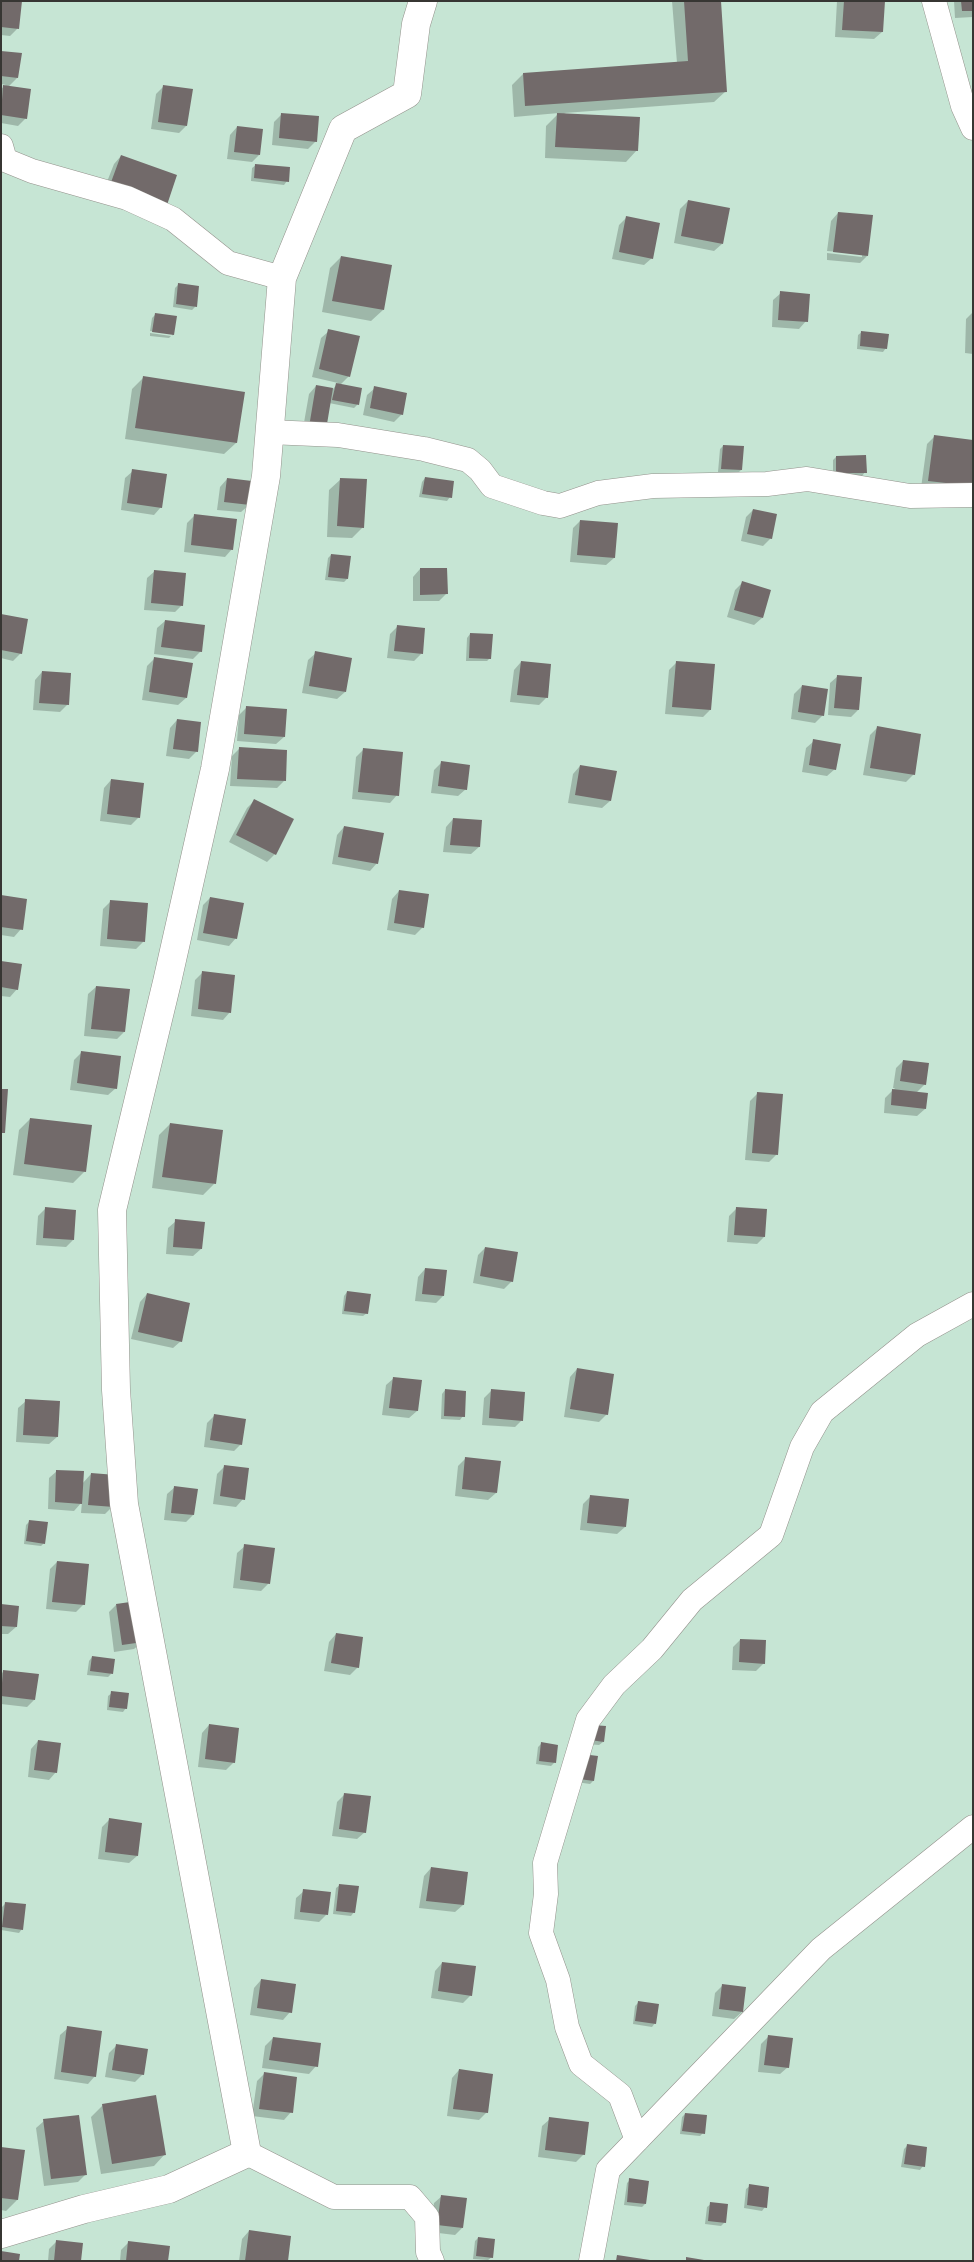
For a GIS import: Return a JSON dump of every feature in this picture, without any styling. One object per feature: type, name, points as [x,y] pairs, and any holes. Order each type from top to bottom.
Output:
[{"type":"main road","points":[[1,2234],[84,2209],[169,2189],[247,2153],[124,1504],[116,1390],[112,1210],[167,982],[215,769],[266,476],[282,278],[343,129],[407,94],[416,24],[423,1]]},
{"type":"street","points":[[934,1],[963,106],[973,128]]},
{"type":"street","points":[[1,146],[5,160],[32,171],[127,198],[173,219],[228,262],[282,278]]},
{"type":"street","points":[[269,432],[338,435],[424,449],[468,460],[480,470],[492,486],[544,503],[560,506],[598,493],[654,486],[767,484],[807,479],[910,496],[973,495]]},
{"type":"street","points":[[637,2140],[620,2095],[581,2064],[567,2027],[558,1980],[541,1933],[546,1894],[545,1863],[588,1720],[614,1685],[652,1649],[692,1600],[771,1535],[802,1447],[822,1412],[917,1335],[973,1304]]},
{"type":"street","points":[[591,2261],[608,2170],[821,1949],[973,1827]]},
{"type":"street","points":[[247,2153],[334,2197],[410,2197],[427,2217],[428,2252],[432,2261]]},
{"type":"green space","points":[[1,1],[973,1],[973,2261],[1,2261]]},
{"type":"building","points":[[1,1],[22,1],[19,29],[1,27]]},
{"type":"building","points":[[684,1],[721,1],[727,92],[525,106],[523,73],[688,61]]},
{"type":"building","points":[[844,1],[885,1],[883,32],[842,30]]},
{"type":"building","points":[[961,1],[973,1],[973,11],[962,11]]},
{"type":"building","points":[[1,51],[22,53],[18,78],[1,76]]},
{"type":"building","points":[[3,85],[31,89],[27,119],[1,115]]},
{"type":"building","points":[[163,85],[193,89],[187,126],[158,122]]},
{"type":"building","points":[[281,113],[319,116],[317,142],[279,138]]},
{"type":"building","points":[[557,113],[640,117],[638,151],[555,147]]},
{"type":"building","points":[[237,126],[263,129],[260,155],[234,152]]},
{"type":"building","points":[[121,155],[177,175],[167,205],[110,185]]},
{"type":"building","points":[[255,164],[290,167],[289,182],[254,178]]},
{"type":"building","points":[[688,200],[730,208],[723,244],[681,236]]},
{"type":"building","points":[[838,212],[873,215],[868,256],[833,252]]},
{"type":"building","points":[[626,216],[660,223],[653,259],[619,252]]},
{"type":"building","points":[[341,256],[392,265],[384,310],[332,301]]},
{"type":"building","points":[[178,283],[199,286],[197,307],[176,304]]},
{"type":"building","points":[[780,291],[810,294],[808,322],[778,320]]},
{"type":"building","points":[[155,313],[177,316],[174,335],[152,332]]},
{"type":"building","points":[[328,329],[360,336],[350,377],[319,369]]},
{"type":"building","points":[[861,331],[889,334],[887,349],[860,346]]},
{"type":"building","points":[[143,376],[245,392],[237,443],[135,428]]},
{"type":"building","points":[[336,383],[362,388],[359,405],[332,400]]},
{"type":"building","points":[[316,385],[333,388],[326,430],[309,427]]},
{"type":"building","points":[[374,386],[407,393],[403,415],[370,408]]},
{"type":"building","points":[[934,435],[973,440],[973,486],[928,481]]},
{"type":"building","points":[[723,445],[744,446],[742,470],[721,469]]},
{"type":"building","points":[[866,455],[867,473],[836,473],[836,456]]},
{"type":"building","points":[[132,469],[167,474],[162,508],[127,503]]},
{"type":"building","points":[[425,477],[454,481],[452,498],[422,494]]},
{"type":"building","points":[[227,478],[252,481],[250,505],[224,502]]},
{"type":"building","points":[[340,478],[367,479],[364,528],[337,526]]},
{"type":"building","points":[[753,509],[777,514],[772,539],[747,534]]},
{"type":"building","points":[[194,514],[237,519],[233,550],[191,545]]},
{"type":"building","points":[[580,520],[618,523],[615,558],[577,555]]},
{"type":"building","points":[[331,554],[351,556],[348,579],[328,577]]},
{"type":"building","points":[[420,568],[447,568],[448,594],[420,595]]},
{"type":"building","points":[[154,570],[186,573],[183,606],[151,603]]},
{"type":"building","points":[[742,581],[771,590],[763,618],[734,610]]},
{"type":"building","points":[[1,614],[28,619],[22,654],[1,650]]},
{"type":"building","points":[[165,620],[205,625],[202,652],[161,647]]},
{"type":"building","points":[[397,625],[425,628],[423,654],[394,651]]},
{"type":"building","points":[[470,633],[493,634],[491,659],[469,658]]},
{"type":"building","points":[[315,651],[352,658],[346,692],[309,686]]},
{"type":"building","points":[[154,657],[193,663],[187,698],[149,692]]},
{"type":"building","points":[[521,661],[551,664],[548,698],[517,695]]},
{"type":"building","points":[[676,661],[715,664],[711,710],[672,707]]},
{"type":"building","points":[[42,671],[71,673],[69,705],[39,703]]},
{"type":"building","points":[[837,675],[862,677],[859,710],[834,708]]},
{"type":"building","points":[[802,685],[828,689],[824,716],[798,712]]},
{"type":"building","points":[[246,706],[287,709],[285,737],[244,734]]},
{"type":"building","points":[[177,719],[201,722],[198,752],[173,749]]},
{"type":"building","points":[[877,726],[921,734],[915,775],[870,768]]},
{"type":"building","points":[[813,739],[841,744],[836,770],[809,765]]},
{"type":"building","points":[[239,747],[287,750],[286,781],[237,779]]},
{"type":"building","points":[[363,748],[403,752],[399,796],[358,792]]},
{"type":"building","points":[[441,761],[470,765],[467,790],[438,786]]},
{"type":"building","points":[[580,765],[617,771],[611,801],[575,795]]},
{"type":"building","points":[[111,779],[144,783],[140,818],[107,814]]},
{"type":"building","points":[[254,799],[294,819],[276,855],[236,835]]},
{"type":"building","points":[[453,818],[482,820],[480,847],[450,845]]},
{"type":"building","points":[[344,826],[384,833],[378,864],[338,857]]},
{"type":"building","points":[[399,890],[429,894],[424,928],[394,923]]},
{"type":"building","points":[[1,895],[27,899],[23,930],[1,927]]},
{"type":"building","points":[[210,897],[244,903],[237,939],[203,933]]},
{"type":"building","points":[[110,900],[148,903],[145,942],[107,939]]},
{"type":"building","points":[[1,961],[22,964],[18,990],[1,987]]},
{"type":"building","points":[[202,971],[235,975],[231,1013],[198,1009]]},
{"type":"building","points":[[96,986],[130,989],[125,1032],[91,1029]]},
{"type":"building","points":[[81,1051],[121,1056],[117,1089],[77,1083]]},
{"type":"building","points":[[903,1060],[929,1063],[926,1085],[900,1081]]},
{"type":"building","points":[[1,1089],[8,1089],[5,1133],[1,1133]]},
{"type":"building","points":[[892,1089],[928,1093],[926,1109],[891,1105]]},
{"type":"building","points":[[757,1092],[783,1094],[778,1155],[752,1153]]},
{"type":"building","points":[[30,1118],[92,1125],[86,1172],[24,1164]]},
{"type":"building","points":[[170,1123],[223,1130],[216,1184],[162,1177]]},
{"type":"building","points":[[45,1207],[76,1210],[74,1240],[43,1238]]},
{"type":"building","points":[[736,1207],[767,1209],[765,1237],[734,1235]]},
{"type":"building","points":[[175,1219],[205,1222],[202,1249],[173,1247]]},
{"type":"building","points":[[485,1247],[518,1252],[513,1282],[480,1276]]},
{"type":"building","points":[[425,1268],[447,1270],[444,1296],[422,1294]]},
{"type":"building","points":[[347,1291],[371,1294],[368,1314],[344,1311]]},
{"type":"building","points":[[147,1293],[190,1303],[182,1342],[138,1332]]},
{"type":"building","points":[[577,1368],[614,1374],[608,1415],[570,1409]]},
{"type":"building","points":[[393,1377],[422,1380],[418,1411],[389,1408]]},
{"type":"building","points":[[445,1389],[466,1391],[465,1417],[444,1416]]},
{"type":"building","points":[[491,1389],[525,1392],[523,1421],[489,1418]]},
{"type":"building","points":[[25,1399],[60,1401],[58,1437],[23,1435]]},
{"type":"building","points":[[214,1414],[246,1419],[242,1445],[210,1440]]},
{"type":"building","points":[[465,1457],[501,1461],[497,1493],[462,1489]]},
{"type":"building","points":[[224,1465],[249,1468],[245,1500],[220,1496]]},
{"type":"building","points":[[56,1470],[84,1471],[82,1504],[55,1502]]},
{"type":"building","points":[[91,1473],[116,1475],[114,1507],[88,1505]]},
{"type":"building","points":[[174,1486],[198,1489],[194,1515],[171,1513]]},
{"type":"building","points":[[590,1495],[629,1499],[626,1527],[587,1523]]},
{"type":"building","points":[[29,1520],[48,1522],[45,1544],[26,1541]]},
{"type":"building","points":[[244,1544],[275,1548],[270,1584],[240,1580]]},
{"type":"building","points":[[57,1561],[89,1564],[85,1605],[52,1602]]},
{"type":"building","points":[[137,1601],[143,1642],[122,1645],[116,1604]]},
{"type":"building","points":[[1,1604],[19,1606],[17,1627],[1,1626]]},
{"type":"building","points":[[336,1633],[363,1637],[359,1668],[331,1663]]},
{"type":"building","points":[[740,1639],[766,1640],[765,1664],[739,1662]]},
{"type":"building","points":[[92,1656],[115,1659],[113,1674],[90,1671]]},
{"type":"building","points":[[3,1670],[39,1674],[35,1700],[1,1696]]},
{"type":"building","points":[[111,1691],[129,1693],[127,1709],[109,1707]]},
{"type":"building","points":[[209,1724],[239,1728],[235,1763],[205,1759]]},
{"type":"building","points":[[592,1725],[606,1726],[604,1742],[590,1740]]},
{"type":"building","points":[[38,1740],[61,1743],[57,1773],[34,1770]]},
{"type":"building","points":[[541,1742],[558,1745],[556,1763],[539,1761]]},
{"type":"building","points":[[582,1754],[598,1756],[594,1781],[579,1779]]},
{"type":"building","points":[[344,1793],[371,1796],[366,1833],[339,1829]]},
{"type":"building","points":[[109,1818],[142,1823],[138,1856],[105,1852]]},
{"type":"building","points":[[431,1867],[468,1872],[464,1905],[426,1901]]},
{"type":"building","points":[[339,1884],[359,1886],[355,1913],[336,1911]]},
{"type":"building","points":[[303,1889],[331,1892],[328,1915],[300,1912]]},
{"type":"building","points":[[5,1902],[26,1904],[23,1930],[2,1927]]},
{"type":"building","points":[[442,1962],[476,1966],[472,1996],[438,1991]]},
{"type":"building","points":[[261,1979],[296,1984],[292,2013],[257,2008]]},
{"type":"building","points":[[722,1984],[746,1987],[743,2012],[719,2009]]},
{"type":"building","points":[[638,2001],[659,2004],[656,2024],[635,2021]]},
{"type":"building","points":[[67,2026],[102,2031],[96,2077],[61,2072]]},
{"type":"building","points":[[768,2035],[793,2038],[789,2068],[764,2065]]},
{"type":"building","points":[[273,2037],[321,2043],[318,2067],[269,2060]]},
{"type":"building","points":[[116,2044],[148,2049],[144,2075],[112,2070]]},
{"type":"building","points":[[459,2069],[493,2074],[488,2113],[453,2109]]},
{"type":"building","points":[[264,2072],[297,2077],[293,2113],[259,2109]]},
{"type":"building","points":[[156,2095],[166,2155],[112,2164],[102,2104]]},
{"type":"building","points":[[685,2113],[707,2115],[705,2134],[682,2131]]},
{"type":"building","points":[[79,2115],[87,2175],[51,2179],[43,2119]]},
{"type":"building","points":[[549,2117],[589,2122],[585,2155],[545,2150]]},
{"type":"building","points":[[907,2144],[927,2147],[925,2167],[904,2164]]},
{"type":"building","points":[[1,2147],[25,2150],[18,2200],[1,2198]]},
{"type":"building","points":[[629,2178],[649,2181],[646,2204],[627,2202]]},
{"type":"building","points":[[749,2184],[769,2187],[767,2208],[747,2205]]},
{"type":"building","points":[[441,2195],[467,2198],[463,2228],[437,2225]]},
{"type":"building","points":[[710,2202],[728,2204],[726,2223],[708,2221]]},
{"type":"building","points":[[249,2230],[291,2236],[288,2261],[245,2261]]},
{"type":"building","points":[[478,2237],[495,2239],[493,2258],[476,2256]]},
{"type":"building","points":[[56,2240],[83,2243],[81,2261],[54,2261]]},
{"type":"building","points":[[128,2241],[170,2246],[168,2261],[126,2261]]},
{"type":"building","points":[[1,2251],[20,2254],[19,2261],[1,2261]]},
{"type":"building","points":[[617,2255],[650,2260],[650,2261],[616,2261]]},
{"type":"building","points":[[686,2257],[704,2260],[704,2261],[686,2261]]}]
